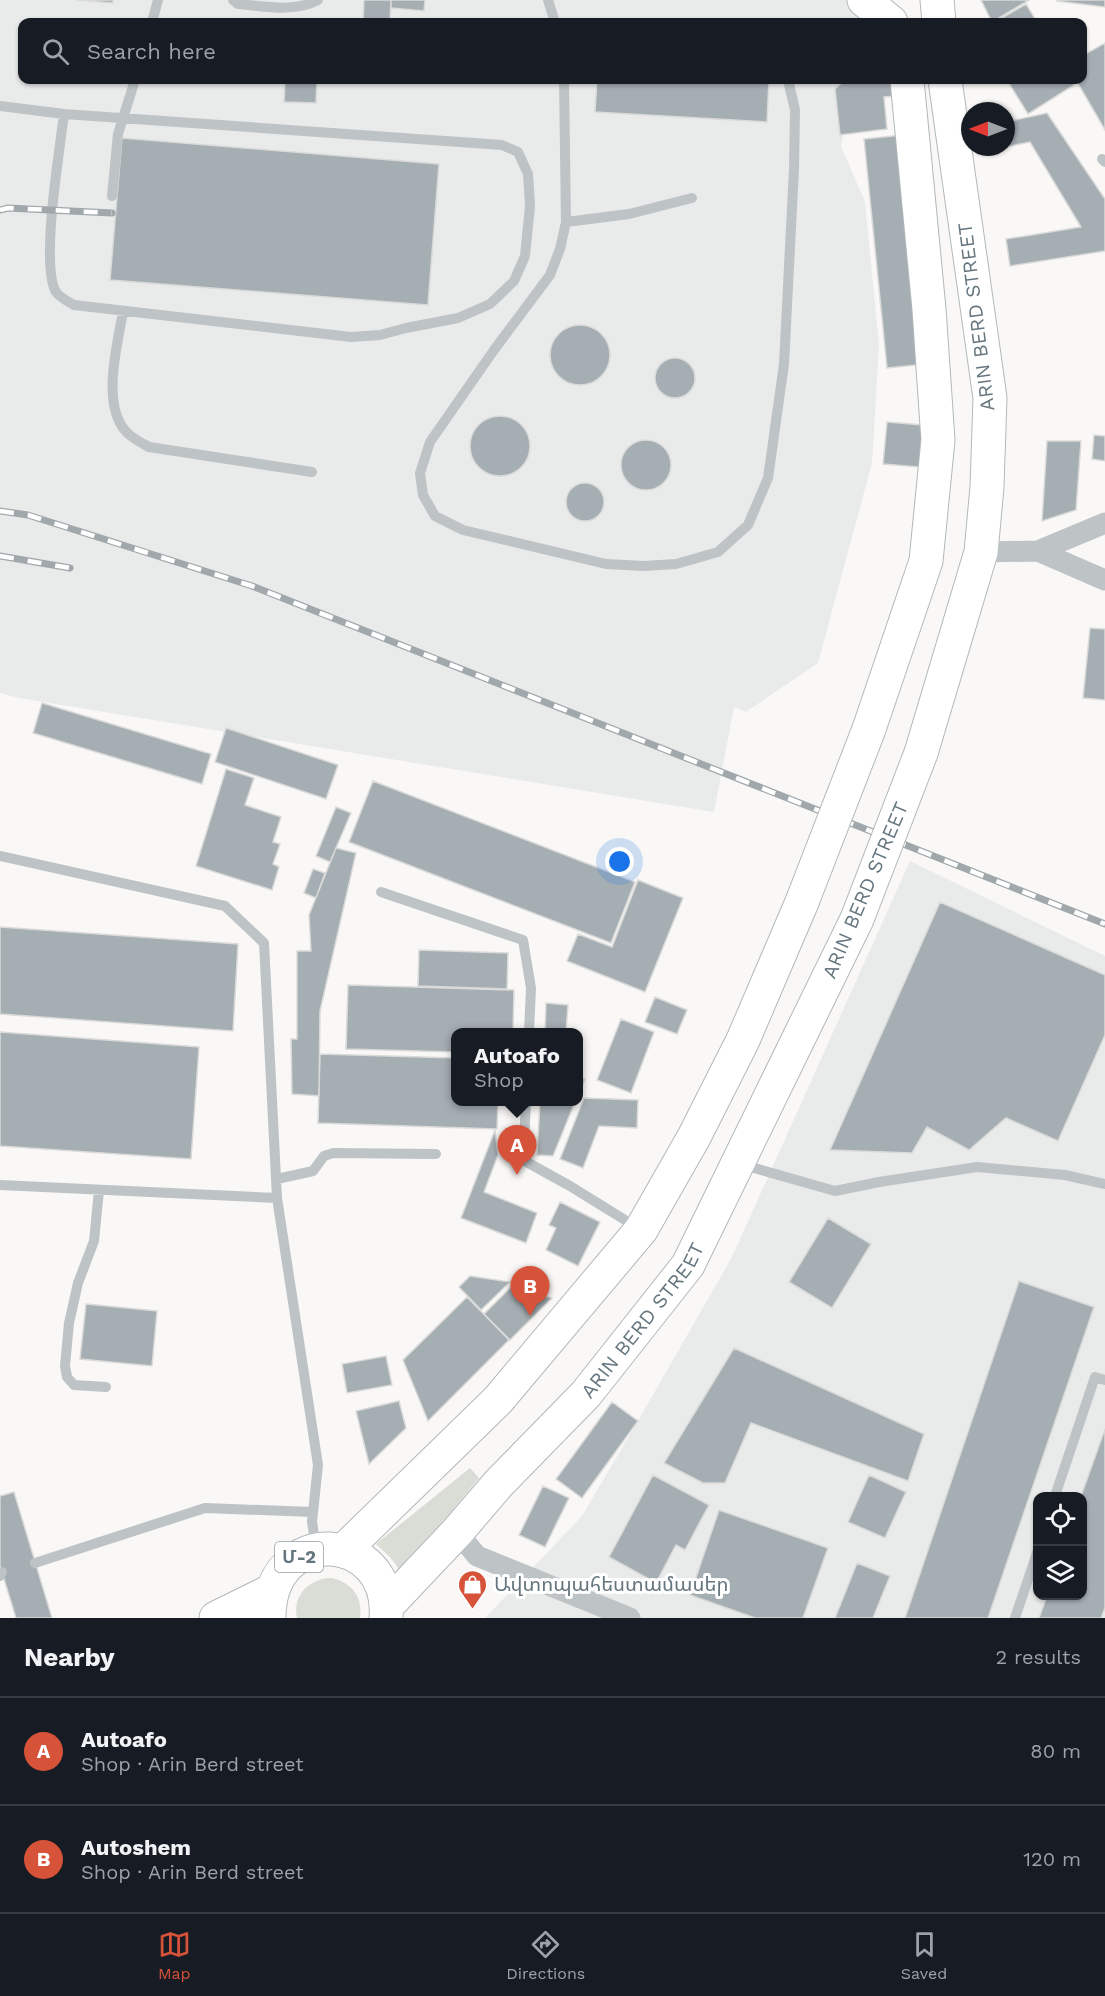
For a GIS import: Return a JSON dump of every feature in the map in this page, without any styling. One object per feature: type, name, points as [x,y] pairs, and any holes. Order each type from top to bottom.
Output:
[{"type":"main road","points":[[937,0],[939,18]]},
{"type":"main road","points":[[330,1550],[498,1400],[641,1230],[694,1137],[743,1040],[802,902],[869,729],[926,561],[938,440],[929,309],[907,84]]},
{"type":"main road","name":"ARIN BERD STREET","points":[[387,1612],[498,1483],[586,1394],[688,1265],[857,919],[921,753],[981,552],[987,487],[990,398],[946,84]]},
{"type":"main road","name":"Մ-2","points":[[216,1618],[270,1605],[282,1570],[303,1554],[330,1550],[356,1556],[372,1569],[385,1593],[387,1612]]},
{"type":"street","points":[[981,552],[1038,550],[1105,524]]},
{"type":"street","points":[[1038,550],[1105,580]]},
{"type":"street","points":[[457,1532],[477,1556],[630,1618]]},
{"type":"lane","points":[[153,18],[158,0]]},
{"type":"lane","points":[[233,0],[238,3],[277,8],[318,0]]},
{"type":"lane","points":[[548,0],[554,18]]},
{"type":"lane","points":[[112,196],[118,134],[134,84]]},
{"type":"lane","points":[[564,84],[566,222],[560,249],[550,276],[430,442],[420,473],[423,495],[435,516],[463,530],[606,564],[644,566],[676,564],[718,552],[748,525],[768,478],[784,364],[794,169],[795,110],[789,84]]},
{"type":"lane","points":[[0,106],[64,114],[502,145],[519,152],[528,174],[531,206],[525,256],[514,281],[490,304],[458,318],[380,335],[351,337],[75,305],[56,293],[49,268],[52,210],[64,114]]},
{"type":"lane","points":[[566,222],[629,214],[692,198]]},
{"type":"lane","points":[[123,311],[114,367],[114,406],[120,423],[130,436],[149,447],[312,472]]},
{"type":"lane","points":[[0,856],[225,906],[264,942],[277,1198],[318,1465],[312,1522],[330,1550]]},
{"type":"lane","points":[[381,892],[523,940],[531,988],[529,1028]]},
{"type":"lane","points":[[526,1106],[523,1160],[641,1230]]},
{"type":"lane","points":[[276,1179],[313,1170],[324,1156],[333,1153],[436,1154]]},
{"type":"lane","points":[[736,1163],[835,1191],[977,1167],[1065,1175],[1105,1184]]},
{"type":"lane","points":[[0,1185],[277,1198]]},
{"type":"lane","points":[[99,1190],[94,1241],[78,1283],[69,1323],[65,1366],[67,1377],[74,1384],[106,1387]]},
{"type":"lane","points":[[1057,1492],[1095,1377],[1105,1380]]},
{"type":"lane","points":[[35,1563],[205,1508],[313,1512]]},
{"type":"lane","points":[[1015,1618],[1033,1565]]},
{"type":"shaded area","points":[[0,0],[869,0],[866,18],[18,18],[18,84],[853,84],[841,146],[865,202],[879,345],[872,463],[818,663],[746,712],[734,707],[714,812],[19,698],[0,693]]},
{"type":"shaded area","points":[[910,861],[1105,956],[1105,1618],[485,1618],[582,1516],[732,1257]]},
{"type":"shaded area","points":[[470,1468],[479,1478],[401,1572],[376,1544]]},
{"type":"shaded area","points":[[332,1578],[345,1583],[355,1592],[360,1604],[360,1618],[297,1618],[297,1602],[304,1589],[317,1581]]},
{"type":"building","points":[[77,0],[113,0],[113,3]]},
{"type":"building","points":[[364,0],[391,0],[390,18],[363,18]]},
{"type":"building","points":[[391,0],[425,0],[424,11],[391,8]]},
{"type":"building","points":[[981,0],[1029,0],[999,18],[990,18]]},
{"type":"building","points":[[1105,0],[1105,7],[1057,1]]},
{"type":"building","points":[[1026,4],[1035,18],[1002,18]]},
{"type":"building","points":[[1105,43],[1105,130],[1078,84],[1087,84],[1087,53]]},
{"type":"building","points":[[285,84],[317,84],[316,103],[284,102]]},
{"type":"building","points":[[597,84],[769,84],[767,122],[595,112]]},
{"type":"building","points":[[841,84],[896,84],[898,96],[884,97],[887,129],[840,135],[835,89]]},
{"type":"building","points":[[1009,84],[1073,84],[1074,85],[1028,114]]},
{"type":"building","points":[[1047,113],[1105,199],[1105,251],[1010,266],[1006,239],[1081,227],[1030,142],[1015,145],[1015,120]]},
{"type":"building","points":[[903,135],[926,364],[887,368],[864,139]]},
{"type":"building","points":[[122,138],[439,164],[428,305],[110,280]]},
{"type":"building","points":[[580,325],[597,330],[605,338],[610,355],[605,372],[597,380],[580,385],[563,380],[555,372],[550,355],[555,338],[563,330]]},
{"type":"building","points":[[675,358],[683,359],[689,364],[694,370],[694,386],[689,392],[683,397],[675,398],[667,397],[661,392],[656,386],[655,378],[656,370],[661,364],[667,359]]},
{"type":"building","points":[[500,416],[517,421],[525,429],[530,446],[525,463],[517,471],[500,476],[483,471],[475,463],[470,446],[475,429],[483,421]]},
{"type":"building","points":[[887,422],[923,425],[919,467],[883,464]]},
{"type":"building","points":[[1094,435],[1105,436],[1105,461],[1092,459]]},
{"type":"building","points":[[651,440],[664,447],[670,455],[670,475],[664,483],[656,489],[641,490],[628,483],[622,475],[621,460],[628,447],[636,441]]},
{"type":"building","points":[[1047,441],[1081,441],[1076,510],[1042,521]]},
{"type":"building","points":[[585,483],[599,488],[604,502],[599,516],[585,521],[571,516],[566,502],[571,488]]},
{"type":"building","points":[[1090,628],[1105,629],[1105,700],[1083,698]]},
{"type":"building","points":[[42,703],[211,754],[202,784],[33,733]]},
{"type":"building","points":[[226,728],[338,765],[326,799],[215,762]]},
{"type":"building","points":[[226,769],[254,778],[245,805],[281,817],[273,842],[280,844],[273,864],[279,867],[272,890],[196,866]]},
{"type":"building","points":[[373,781],[635,882],[611,943],[349,842]]},
{"type":"building","points":[[336,807],[351,813],[330,862],[316,856]]},
{"type":"building","points":[[336,848],[356,853],[320,1011],[319,1096],[292,1094],[291,1039],[297,1039],[297,951],[311,951],[309,915]]},
{"type":"building","points":[[313,869],[325,873],[316,898],[304,893]]},
{"type":"building","points":[[638,880],[683,898],[645,992],[567,961],[578,934],[612,947]]},
{"type":"building","points":[[940,902],[1105,975],[1105,1035],[1058,1141],[1006,1118],[969,1150],[927,1127],[912,1153],[830,1150]]},
{"type":"building","points":[[0,927],[238,944],[233,1031],[0,1014]]},
{"type":"building","points":[[419,950],[508,953],[507,989],[418,986]]},
{"type":"building","points":[[348,985],[514,990],[513,1028],[451,1028],[451,1052],[346,1049]]},
{"type":"building","points":[[655,997],[687,1010],[677,1034],[645,1022]]},
{"type":"building","points":[[546,1003],[568,1005],[566,1028],[545,1028]]},
{"type":"building","points":[[621,1019],[654,1032],[631,1093],[597,1080]]},
{"type":"building","points":[[0,1032],[199,1047],[191,1159],[0,1146]]},
{"type":"building","points":[[320,1054],[451,1058],[451,1106],[498,1106],[497,1129],[318,1123]]},
{"type":"building","points":[[584,1098],[638,1100],[637,1128],[599,1126],[583,1168],[560,1159],[581,1106],[583,1106]]},
{"type":"building","points":[[540,1106],[573,1106],[553,1156],[537,1155]]},
{"type":"building","points":[[495,1130],[498,1155],[484,1192],[537,1213],[526,1243],[461,1218]]},
{"type":"building","points":[[560,1202],[600,1222],[578,1266],[546,1250],[556,1228],[549,1225]]},
{"type":"building","points":[[828,1218],[871,1244],[832,1308],[789,1282]]},
{"type":"building","points":[[470,1276],[510,1282],[481,1310],[459,1287]]},
{"type":"building","points":[[1019,1281],[1094,1307],[988,1618],[905,1618]]},
{"type":"building","points":[[511,1287],[552,1298],[510,1340],[484,1314]]},
{"type":"building","points":[[467,1297],[509,1340],[428,1421],[403,1360]]},
{"type":"building","points":[[86,1304],[157,1311],[152,1366],[80,1359]]},
{"type":"building","points":[[734,1348],[924,1434],[908,1481],[751,1423],[725,1483],[703,1483],[664,1463]]},
{"type":"building","points":[[386,1356],[392,1385],[347,1393],[342,1364]]},
{"type":"building","points":[[399,1401],[406,1428],[369,1464],[356,1411]]},
{"type":"building","points":[[612,1402],[638,1421],[582,1498],[556,1479]]},
{"type":"building","points":[[1105,1429],[1105,1608],[1101,1618],[1039,1618],[1046,1600],[1087,1600],[1087,1492],[1082,1492]]},
{"type":"building","points":[[653,1475],[709,1505],[685,1550],[676,1545],[656,1583],[609,1557]]},
{"type":"building","points":[[869,1475],[906,1492],[885,1538],[848,1522]]},
{"type":"building","points":[[543,1486],[569,1498],[545,1547],[519,1535]]},
{"type":"building","points":[[14,1492],[52,1618],[16,1618],[0,1566],[0,1496]]},
{"type":"building","points":[[719,1510],[828,1548],[803,1618],[755,1618],[690,1595]]},
{"type":"building","points":[[857,1563],[890,1576],[873,1618],[835,1618]]},
{"type":"railway","points":[[0,210],[8,208],[112,213]]},
{"type":"railway","points":[[0,511],[28,515],[252,586],[1105,924]]},
{"type":"railway","points":[[0,556],[70,568]]},
{"type":"place","name":"Autoafo","points":[[517,1175]]},
{"type":"place","name":"Autoshem","points":[[530,1316]]},
{"type":"place","name":"Ավտոպահեստամասեր","points":[[473,1610]]}]
